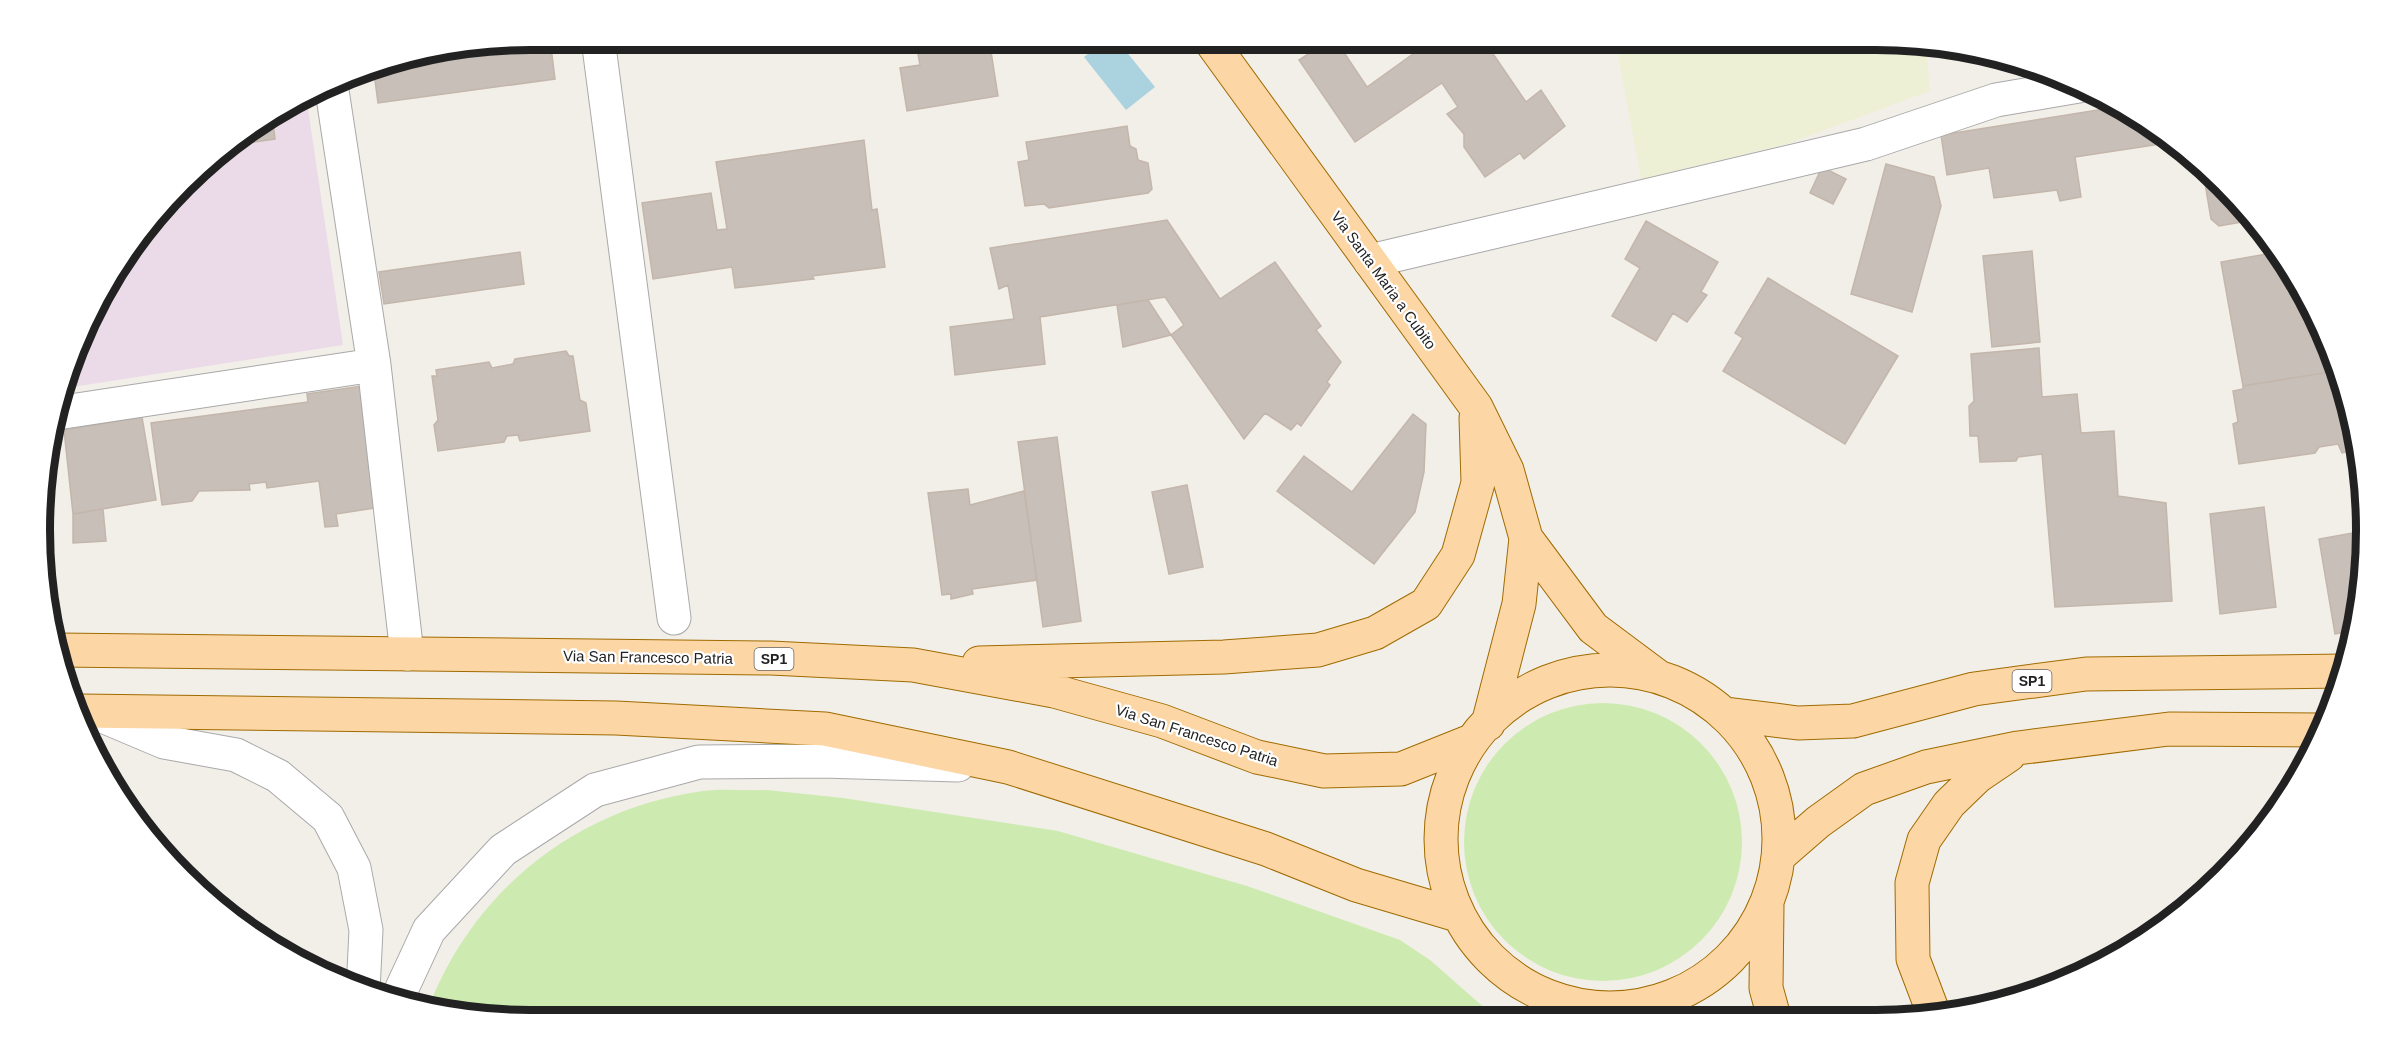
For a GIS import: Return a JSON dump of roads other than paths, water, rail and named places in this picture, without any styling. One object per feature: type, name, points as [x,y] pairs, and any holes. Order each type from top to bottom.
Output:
[{"type":"main road","name":"Via Santa Maria a Cubito","points":[[1217,50],[1476,407],[1507,470],[1526,538],[1593,628],[1657,676]]},
{"type":"main road","points":[[913,665],[1224,657],[1318,650],[1375,633],[1426,604],[1458,555],[1478,483],[1476,407]]},
{"type":"main road","name":"Via Santa Maria a Cubito","points":[[1479,733],[1519,604],[1526,538]]},
{"type":"main road","name":"Via San Francesco Patria","points":[[65,650],[771,658],[913,665],[1054,691],[1162,721],[1257,757],[1324,771],[1401,769],[1479,733]]},
{"type":"main road","points":[[1600,1010],[1562,1002],[1519,983],[1483,953],[1457,915],[1443,871],[1440,826],[1450,781],[1479,733],[1508,703],[1554,679],[1605,670],[1657,676],[1693,691],[1726,714],[1758,755],[1776,804],[1780,855],[1767,904],[1766,988],[1772,1010]]},
{"type":"main road","name":"SP1","points":[[1726,714],[1798,723],[1853,721],[1974,689],[2086,674],[2334,671]]},
{"type":"main road","points":[[87,712],[616,718],[825,729],[1008,767],[1266,849],[1356,885],[1457,915]]},
{"type":"main road","points":[[1780,855],[1818,822],[1864,789],[1926,768],[2018,748],[2169,729],[2312,730]]},
{"type":"main road","points":[[1931,1007],[1913,959],[1912,883],[1924,840],[1949,804],[1978,776],[2018,748]]},
{"type":"main road","points":[[1626,1010],[1658,1002],[1704,981],[1741,947],[1767,904]]},
{"type":"street","points":[[599,50],[674,618]]},
{"type":"street","points":[[1370,261],[1866,144],[1996,100],[2064,88]]},
{"type":"street","points":[[332,92],[374,365],[407,654]]},
{"type":"street","points":[[65,412],[374,365]]},
{"type":"street","points":[[87,712],[164,742],[236,754],[278,776],[328,818],[354,868],[366,930],[364,980]]},
{"type":"street","points":[[400,992],[429,930],[503,850],[595,790],[699,762],[822,761],[1008,767]]},
{"type":"water","points":[[1093,50],[1125,50],[1155,87],[1126,110],[1084,57]]}]
